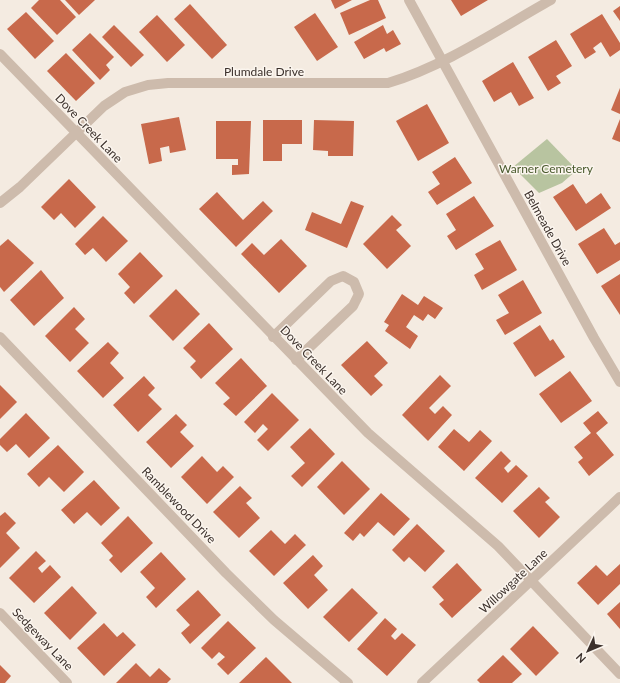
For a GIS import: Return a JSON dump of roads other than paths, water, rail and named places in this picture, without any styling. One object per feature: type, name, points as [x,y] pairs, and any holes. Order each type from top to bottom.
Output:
[{"type":"street","name":"Belmeade Drive","points":[[409,0],[594,338],[620,382]]},
{"type":"street","name":"Plumdale Drive","points":[[0,203],[20,187],[104,106],[125,92],[148,85],[168,83],[388,83],[412,76],[442,61],[551,0]]},
{"type":"street","name":"Dove Creek Lane","points":[[0,54],[273,337],[368,433],[498,546],[620,674]]},
{"type":"street","points":[[273,337],[331,281],[343,276],[354,282],[359,294],[353,306],[296,360]]},
{"type":"street","name":"Ramblewood Drive","points":[[0,337],[226,573],[274,620],[348,683]]},
{"type":"street","name":"Willowgate Lane","points":[[422,683],[620,497]]},
{"type":"street","name":"Sedgeway Lane","points":[[0,613],[67,683]]},
{"type":"park label","name":"Warner Cemetery","points":[[546,168]]}]
